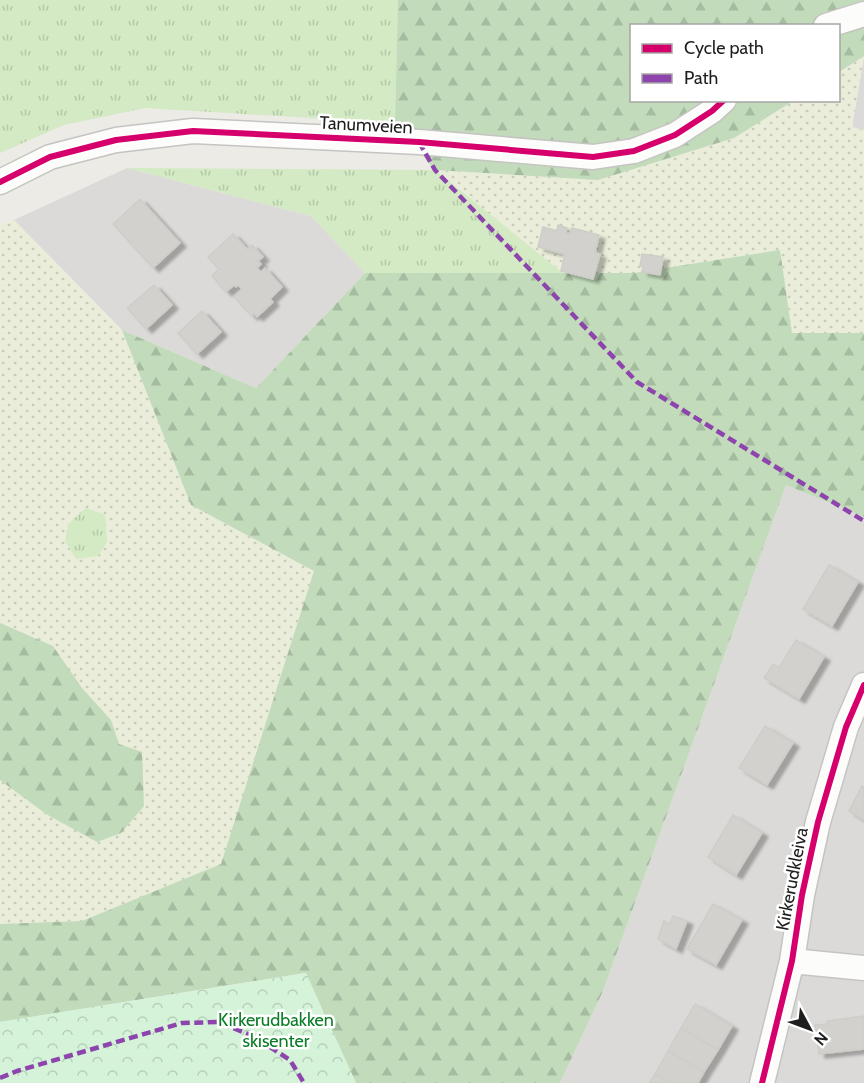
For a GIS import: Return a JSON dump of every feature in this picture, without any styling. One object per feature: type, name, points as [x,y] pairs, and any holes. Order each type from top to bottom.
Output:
[{"type":"street","points":[[832,24],[864,14]]},
{"type":"street","name":"Tanumveien","points":[[0,182],[50,157],[116,140],[193,131],[419,142],[593,157],[634,151],[675,135],[722,102]]},
{"type":"street","name":"Kirkerudkleiva","points":[[762,1083],[792,961],[802,895],[818,822],[846,727],[864,685]]},
{"type":"street","points":[[792,961],[864,968]]},
{"type":"shaded area","points":[[864,56],[864,130],[852,128]]},
{"type":"shaded area","points":[[127,168],[311,216],[365,273],[256,388],[122,330],[14,220]]},
{"type":"shaded area","points":[[786,485],[864,517],[864,1083],[560,1083],[603,991]]},
{"type":"green space","points":[[0,0],[398,0],[395,123],[145,108],[64,125],[0,153]]},
{"type":"green space","points":[[398,0],[864,0],[864,56],[840,71],[840,24],[630,24],[630,102],[791,102],[734,138],[598,180],[435,170],[395,123]]},
{"type":"green space","points":[[864,56],[852,127],[864,130],[864,333],[792,333],[780,250],[634,273],[563,273],[435,170],[598,180],[734,138],[791,102],[840,102],[840,71]]},
{"type":"green space","points":[[127,168],[435,170],[563,273],[365,273],[311,216]]},
{"type":"green space","points":[[14,220],[122,330],[191,505],[314,571],[221,864],[82,921],[0,924],[0,780],[46,814],[119,744],[111,720],[82,688],[53,646],[0,623],[0,224]]},
{"type":"green space","points":[[780,250],[792,333],[864,333],[864,517],[786,485],[603,991],[560,1083],[356,1083],[305,973],[0,1022],[0,924],[82,921],[221,864],[314,571],[191,505],[122,330],[256,388],[365,273],[634,273]]},
{"type":"green space","points":[[86,508],[105,515],[107,542],[98,556],[76,559],[65,541],[68,524]]},
{"type":"green space","points":[[0,623],[53,646],[82,688],[111,720],[119,744],[142,752],[144,806],[121,833],[97,842],[46,814],[0,780]]},
{"type":"green space","name":"Kirkerudbakken skisenter","points":[[306,973],[356,1083],[0,1083],[0,1022]]},
{"type":"building","points":[[140,199],[180,243],[153,268],[113,224]]},
{"type":"building","points":[[558,225],[567,228],[566,233],[570,234],[572,228],[599,235],[595,253],[600,254],[593,279],[561,271],[565,254],[538,247],[543,227],[557,231]]},
{"type":"building","points":[[233,234],[247,249],[252,245],[263,257],[258,261],[261,264],[257,268],[261,272],[265,268],[282,287],[270,299],[273,302],[257,317],[254,313],[252,316],[234,297],[242,289],[238,285],[236,287],[234,285],[226,292],[212,276],[219,269],[208,257]]},
{"type":"building","points":[[642,254],[663,257],[660,275],[642,272],[643,266],[640,266]]},
{"type":"building","points":[[154,285],[172,305],[146,329],[127,308]]},
{"type":"building","points":[[202,311],[221,332],[197,354],[178,333]]},
{"type":"building","points":[[829,565],[858,582],[832,626],[803,609]]},
{"type":"building","points":[[796,640],[824,657],[799,699],[764,678],[773,664],[779,668]]},
{"type":"building","points":[[765,726],[793,743],[767,785],[739,768]]},
{"type":"building","points":[[862,786],[864,787],[864,820],[849,811]]},
{"type":"building","points":[[733,815],[762,833],[736,875],[708,857]]},
{"type":"building","points":[[713,904],[742,920],[716,965],[687,949]]},
{"type":"building","points":[[673,916],[687,921],[676,949],[658,939],[664,921],[670,924]]},
{"type":"building","points":[[695,1004],[732,1026],[718,1050],[681,1028]]},
{"type":"building","points":[[864,1016],[864,1049],[819,1054],[815,1025]]},
{"type":"building","points":[[681,1028],[718,1050],[704,1072],[668,1051]]},
{"type":"building","points":[[668,1051],[704,1072],[698,1083],[671,1083],[655,1074]]},
{"type":"building","points":[[655,1074],[671,1083],[649,1083]]},
{"type":"marked path","points":[[419,142],[435,170],[637,382],[864,521]]},
{"type":"marked path","points":[[0,1078],[182,1023],[218,1022],[253,1036],[290,1060],[304,1083]]},
{"type":"cycle path","points":[[0,182],[50,157],[116,140],[193,131],[419,142],[593,157],[634,151],[675,135],[722,102]]},
{"type":"cycle path","points":[[762,1083],[792,961],[802,895],[818,822],[846,727],[864,685]]}]
